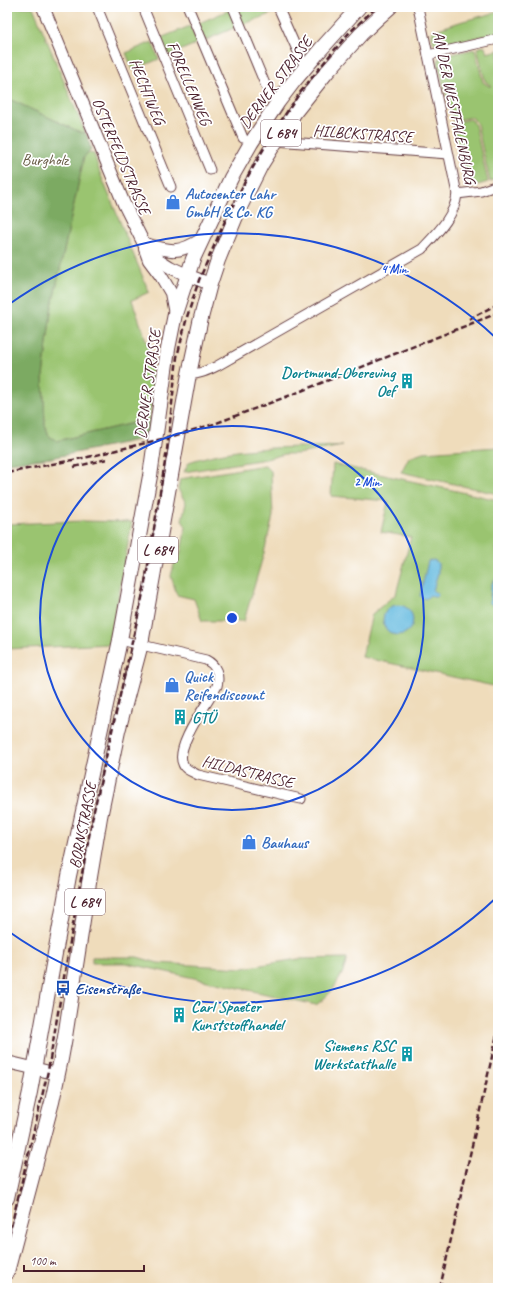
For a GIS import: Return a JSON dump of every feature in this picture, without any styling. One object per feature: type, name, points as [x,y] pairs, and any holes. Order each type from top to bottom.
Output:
[{"type":"main road","name":"DERNER STRASSE","points":[[153,461],[168,349],[175,314],[187,275],[202,239],[238,164],[278,102],[321,49],[359,7]]},
{"type":"main road","name":"L 684","points":[[189,374],[201,318],[218,260],[239,209],[261,165],[295,112],[327,72],[361,34],[390,7]]},
{"type":"main road","name":"BORNSTRASSE","points":[[7,1272],[58,1074],[100,817],[118,731],[141,644],[189,374]]},
{"type":"main road","name":"BORNSTRASSE","points":[[7,1198],[35,1068],[68,882],[120,640],[153,461]]},
{"type":"street","name":"OSTERFELDSTRASSE","points":[[43,7],[124,204],[144,244],[159,260],[187,275],[210,284]]},
{"type":"street","name":"HECHTWEG","points":[[97,7],[172,187]]},
{"type":"street","name":"FORELLENWEG","points":[[143,7],[210,170]]},
{"type":"street","points":[[188,7],[243,138]]},
{"type":"street","points":[[233,7],[270,96]]},
{"type":"street","points":[[278,7],[302,61]]},
{"type":"street","name":"AN DER WESTFALENBURG","points":[[189,374],[202,372],[217,366],[422,249],[438,231],[451,212],[457,194],[418,7]]},
{"type":"street","points":[[428,55],[498,39]]},
{"type":"street","name":"HILBCKSTRASSE","points":[[276,141],[448,154]]},
{"type":"street","points":[[457,194],[481,191],[498,185]]},
{"type":"street","points":[[144,244],[169,251],[177,251],[192,246],[202,239]]},
{"type":"street","points":[[144,244],[149,260],[171,293],[175,314]]},
{"type":"street","name":"HILDASTRASSE","points":[[120,640],[206,660],[211,663],[217,672],[217,686],[183,744],[181,758],[187,770],[198,775],[302,799]]},
{"type":"street","points":[[7,1062],[58,1074]]},
{"type":"green space","points":[[7,7],[33,7],[85,132],[82,133],[7,98]]},
{"type":"green space","points":[[237,7],[273,7],[275,12],[242,25]]},
{"type":"green space","points":[[229,10],[236,27],[204,41],[197,24]]},
{"type":"green space","points":[[498,12],[498,33],[438,46],[433,42],[432,31]]},
{"type":"green space","points":[[190,26],[198,43],[165,57],[158,39]]},
{"type":"green space","points":[[152,42],[159,59],[133,70],[126,53]]},
{"type":"green space","points":[[485,46],[487,53],[498,50],[498,178],[490,182],[477,124],[472,117],[453,121],[438,64],[439,58],[442,56],[475,49],[483,82],[491,86],[485,81],[477,48]]},
{"type":"green space","name":"Burgholz","points":[[7,98],[82,133],[85,132],[91,149],[84,157],[51,311],[43,376],[45,425],[49,436],[57,441],[150,419],[147,438],[51,458],[7,463]]},
{"type":"green space","points":[[471,119],[475,125],[488,182],[477,185],[466,181],[453,123]]},
{"type":"green space","points":[[88,153],[94,154],[100,173],[149,292],[132,300],[148,346],[154,379],[150,419],[57,441],[49,436],[45,425],[43,376],[51,311],[84,157]]},
{"type":"green space","points":[[343,446],[298,454],[285,454],[266,459],[184,472],[189,462],[227,453],[265,448]]},
{"type":"green space","points":[[498,447],[498,494],[401,472],[409,457],[423,452]]},
{"type":"green space","points":[[333,464],[498,500],[498,545],[495,548],[498,556],[498,577],[493,581],[490,595],[492,605],[498,607],[498,687],[362,657],[372,614],[396,594],[411,537],[381,532],[388,501],[331,496]],"holes":[[[395,606],[406,608],[410,612],[412,623],[388,609]]]},
{"type":"green space","points":[[265,465],[271,471],[273,516],[244,621],[202,621],[194,599],[177,595],[171,576],[175,561],[180,556],[186,527],[182,520],[186,503],[178,489],[180,479]]},
{"type":"green space","points":[[83,521],[132,522],[110,644],[7,649],[7,524]]},
{"type":"green space","points":[[92,957],[137,957],[158,963],[243,968],[298,959],[347,958],[340,978],[327,996],[316,1005],[126,963],[92,963]]},
{"type":"water","points":[[434,560],[438,563],[438,573],[433,591],[438,593],[438,595],[433,597],[430,595],[426,599],[422,598],[420,596],[428,561]]},
{"type":"water","points":[[498,577],[498,607],[489,602],[491,586]]},
{"type":"water","points":[[398,605],[404,606],[412,614],[412,626],[404,634],[398,635],[392,634],[384,626],[383,620],[384,614],[392,606]]},
{"type":"railway","points":[[7,1244],[48,1071],[93,815],[144,589],[167,450],[177,357],[187,317],[199,280],[226,219],[270,138],[299,94],[330,55],[348,34],[376,7]]},
{"type":"railway","points":[[469,319],[498,304]]},
{"type":"railway","points":[[7,473],[88,457],[166,438],[214,424],[498,313]]},
{"type":"railway","points":[[74,467],[107,459]]},
{"type":"railway","points":[[440,1288],[498,1030]]},
{"type":"place","name":"Autocenter Lahr GmbH & Co. KG","points":[[173,202]]},
{"type":"place","name":"Dortmund-Obereving Oef","points":[[407,381]]},
{"type":"place","name":"Quick Reifendiscount","points":[[172,685]]},
{"type":"place","name":"GTÜ","points":[[180,717]]},
{"type":"place","name":"Bauhaus","points":[[249,842]]},
{"type":"place","name":"Eisenstraße","points":[[63,988]]},
{"type":"place","name":"Carl Spaeter Kunststoffhandel","points":[[179,1015]]},
{"type":"place","name":"Siemens RSC Werkstatthalle","points":[[407,1054]]}]
